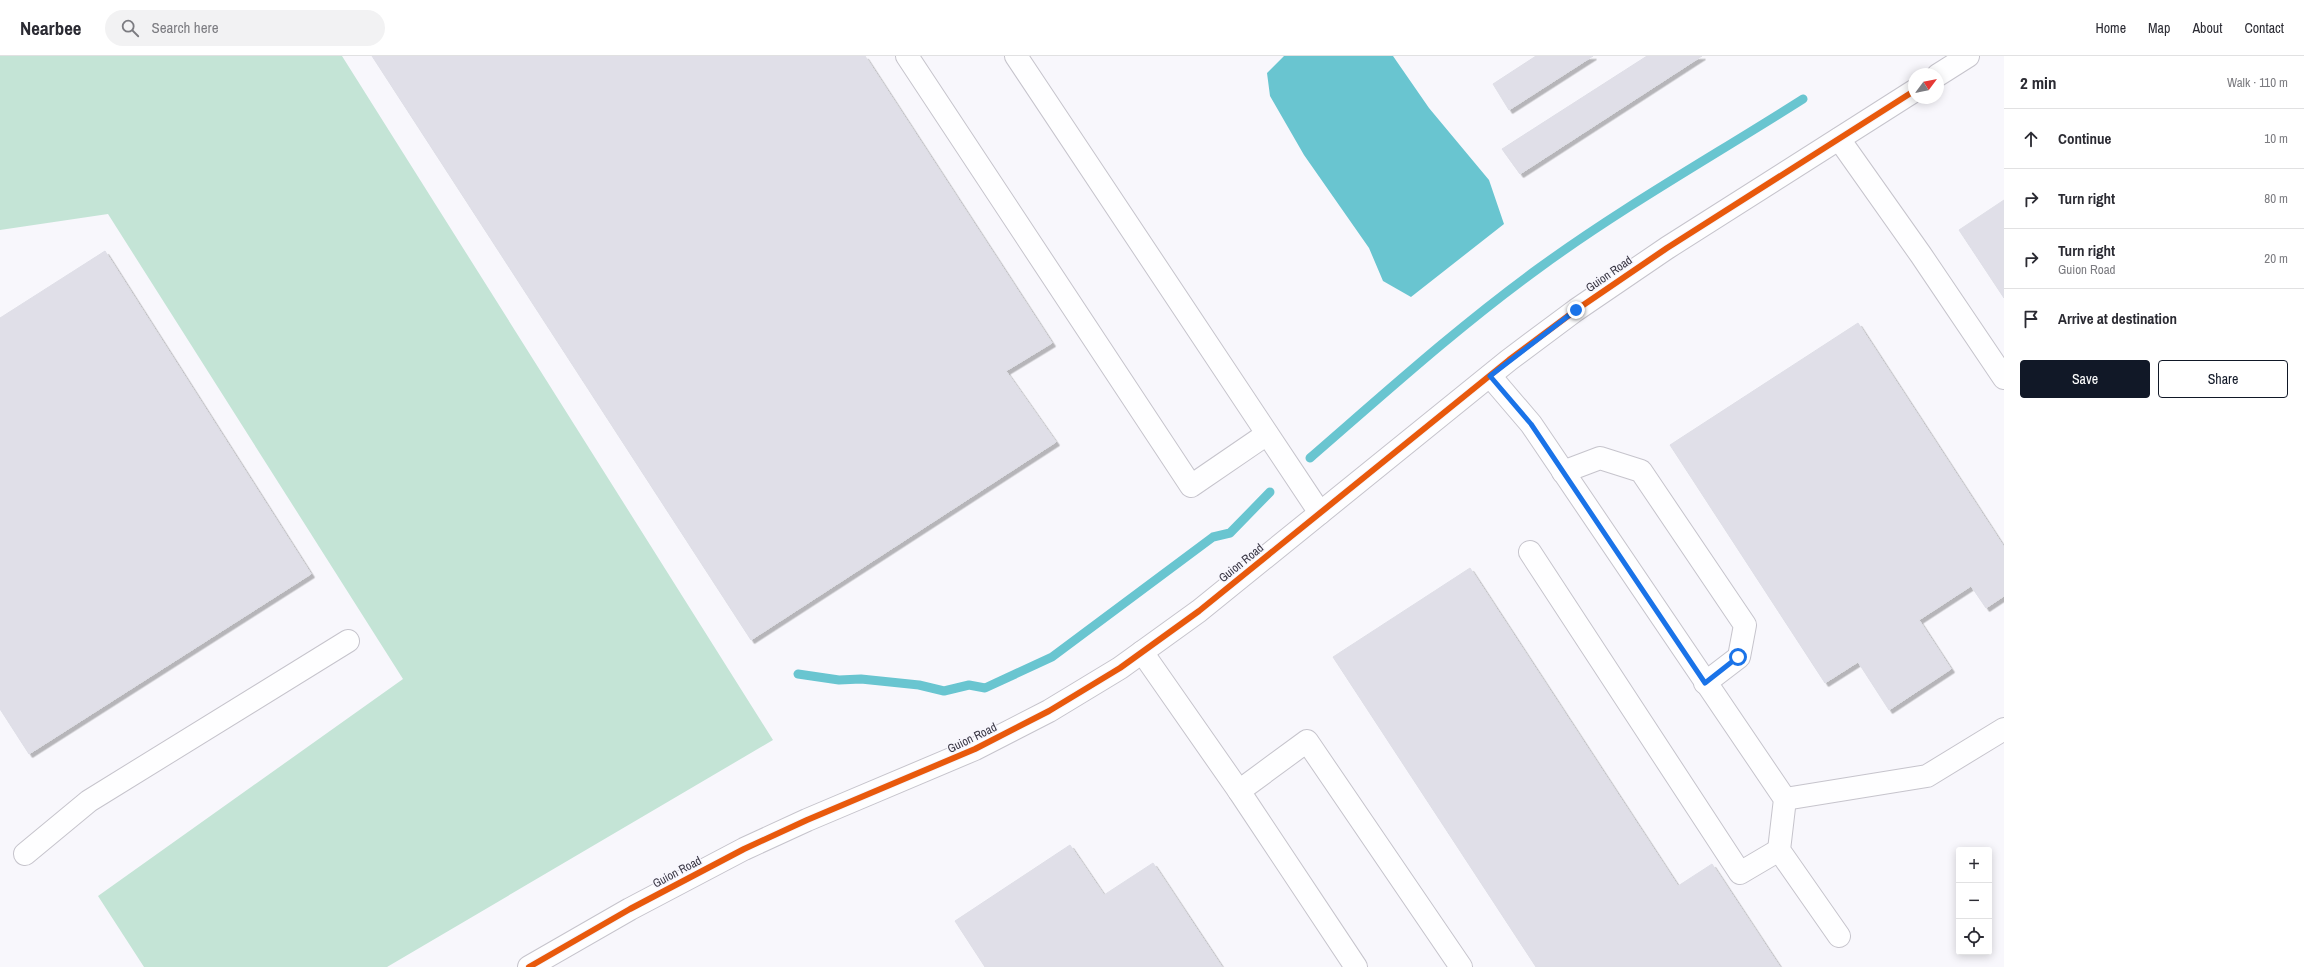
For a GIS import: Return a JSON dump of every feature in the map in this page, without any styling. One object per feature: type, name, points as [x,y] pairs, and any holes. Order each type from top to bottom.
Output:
[{"type":"street","points":[[907,56],[1191,486],[1267,434]]},
{"type":"street","points":[[1016,56],[1320,513]]},
{"type":"street","points":[[1944,71],[1968,56]]},
{"type":"street","name":"Guion Road","points":[[530,967],[630,909],[744,849],[814,817],[950,760],[999,737],[1086,689],[1142,652],[1199,611],[1559,322],[1633,270],[1908,95]]},
{"type":"street","points":[[1839,139],[1921,255],[2004,378]]},
{"type":"street","points":[[1490,376],[1531,424],[1785,799],[1779,850],[1839,936]]},
{"type":"street","points":[[1563,472],[1600,458],[1641,471],[1728,599],[1745,625],[1738,657],[1705,683]]},
{"type":"street","points":[[1530,552],[1740,873],[1779,850]]},
{"type":"street","points":[[25,854],[89,801],[348,642]]},
{"type":"street","points":[[1142,652],[1240,791],[1356,967]]},
{"type":"street","points":[[1785,799],[1927,776],[2004,729]]},
{"type":"street","points":[[1240,791],[1307,741],[1461,967]]},
{"type":"green space","points":[[0,56],[342,56],[773,740],[387,967],[144,967],[98,896],[403,679],[108,214],[0,230]]},
{"type":"water","points":[[1284,56],[1393,56],[1429,108],[1489,180],[1504,224],[1411,297],[1383,281],[1369,248],[1304,155],[1270,96],[1267,73]]},
{"type":"building","points":[[372,56],[865,56],[1052,343],[1006,371],[1056,442],[751,640]]},
{"type":"building","points":[[1536,56],[1593,56],[1509,110],[1493,84]]},
{"type":"building","points":[[1647,56],[1702,56],[1520,174],[1502,149]]},
{"type":"building","points":[[2004,200],[2004,298],[1959,230]]},
{"type":"building","points":[[105,251],[311,574],[29,754],[0,709],[0,318]]},
{"type":"building","points":[[1858,323],[2004,547],[2004,596],[1986,608],[1971,586],[1919,620],[1951,669],[1889,710],[1858,662],[1825,683],[1670,445]]},
{"type":"building","points":[[1470,568],[1678,886],[1712,864],[1780,967],[1536,967],[1333,657]]},
{"type":"building","points":[[1070,845],[1104,895],[1153,863],[1222,967],[985,967],[955,921]]},
{"type":"waterway","points":[[1310,458],[1451,336],[1539,268],[1604,223],[1803,99]]},
{"type":"waterway","points":[[798,674],[839,680],[861,679],[919,685],[944,691],[969,685],[985,688],[1052,657],[1213,537],[1230,533],[1270,492]]},
{"type":"cycle path","points":[[529,967],[630,909],[744,849],[807,820],[975,749],[1049,711],[1120,668],[1199,611],[1509,360],[1576,310],[1667,248],[1908,95]]},
{"type":"route","points":[[1576,310],[1490,376],[1531,424],[1705,683],[1738,657]]}]
